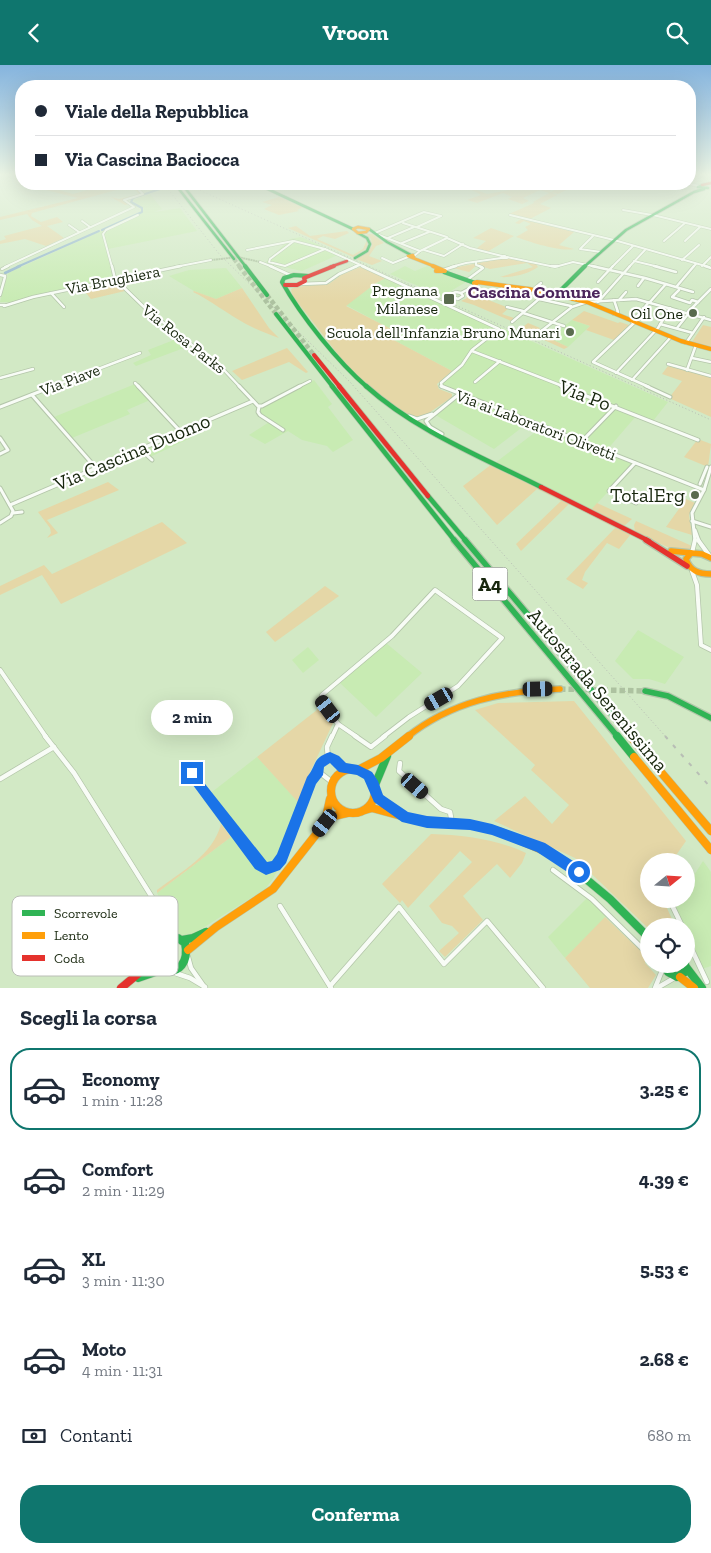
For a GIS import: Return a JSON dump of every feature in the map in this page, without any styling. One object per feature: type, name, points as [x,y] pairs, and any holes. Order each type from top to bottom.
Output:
[{"type":"main road","points":[[201,216],[234,259]]},
{"type":"main road","points":[[207,216],[267,295]]},
{"type":"main road","points":[[333,216],[357,229],[377,234],[440,271],[476,284],[534,289],[587,302],[686,343],[711,349]]},
{"type":"main road","points":[[556,295],[586,265],[614,241],[631,227],[650,216]]},
{"type":"main road","points":[[355,258],[369,247],[367,232]]},
{"type":"main road","points":[[286,287],[294,286],[347,261]]},
{"type":"main road","points":[[305,280],[285,275],[282,282],[292,300],[352,374],[374,395],[459,445],[657,545],[679,553],[700,553],[711,558]]},
{"type":"main road","name":"Autostrada Serenissima","points":[[276,314],[428,509],[711,850]]},
{"type":"main road","name":"Autostrada Serenissima","points":[[314,355],[454,529],[711,831]]},
{"type":"main road","points":[[657,545],[689,567],[709,574]]},
{"type":"main road","points":[[689,567],[686,559],[692,553]]},
{"type":"main road","points":[[358,770],[388,754],[432,719],[464,703],[480,697],[510,691],[560,689]]},
{"type":"main road","points":[[645,691],[668,696],[711,718]]},
{"type":"main road","points":[[374,785],[388,754]]},
{"type":"main road","points":[[325,823],[332,782],[337,776],[347,770],[358,770],[368,775],[374,785],[375,792],[372,802],[365,810]]},
{"type":"main road","points":[[375,792],[384,804],[406,817]]},
{"type":"main road","points":[[331,796],[336,806],[347,813]]},
{"type":"main road","points":[[188,953],[180,939],[193,938],[216,927],[273,889],[325,823],[334,816],[359,813],[372,808],[427,822],[452,823],[492,829],[518,838],[558,857],[604,893],[640,929]]},
{"type":"main road","points":[[178,970],[182,967],[188,953],[216,927]]},
{"type":"main road","points":[[670,973],[694,988]]},
{"type":"main road","points":[[679,977],[684,973]]},
{"type":"main road","points":[[691,973],[702,988]]},
{"type":"main road","points":[[121,988],[137,976]]},
{"type":"main road","points":[[130,982],[146,976]]},
{"type":"street","points":[[0,295],[4,282],[1,268],[113,216]]},
{"type":"street","points":[[115,279],[103,233],[136,216]]},
{"type":"street","points":[[377,234],[415,216]]},
{"type":"street","points":[[387,238],[441,216]]},
{"type":"street","points":[[514,216],[634,246],[711,268]]},
{"type":"street","points":[[657,216],[711,229]]},
{"type":"street","points":[[82,221],[91,227]]},
{"type":"street","points":[[402,223],[502,257]]},
{"type":"street","points":[[664,241],[686,223]]},
{"type":"street","points":[[70,225],[80,232]]},
{"type":"street","points":[[685,241],[701,227]]},
{"type":"street","points":[[402,243],[429,232]]},
{"type":"street","points":[[377,234],[420,251]]},
{"type":"street","points":[[593,236],[580,249],[601,252]]},
{"type":"street","points":[[382,258],[393,263],[412,256],[447,238]]},
{"type":"street","points":[[294,241],[268,262],[285,266],[325,249]]},
{"type":"street","points":[[247,250],[294,241]]},
{"type":"street","name":"Via ai Laboratori Olivetti","points":[[294,241],[325,249],[499,329],[472,350],[462,365],[440,384],[442,388],[704,490]]},
{"type":"street","points":[[423,249],[444,256],[463,244]]},
{"type":"street","points":[[682,260],[699,245]]},
{"type":"street","points":[[598,282],[634,246]]},
{"type":"street","points":[[598,302],[645,250]]},
{"type":"street","points":[[440,271],[476,261],[502,257],[553,267],[561,266],[571,261],[645,278],[693,292]]},
{"type":"street","points":[[702,266],[711,257]]},
{"type":"street","name":"Via Brughiera","points":[[1,306],[51,293],[211,260]]},
{"type":"street","points":[[467,280],[483,268],[476,265],[476,261]]},
{"type":"street","points":[[634,261],[676,272]]},
{"type":"street","points":[[260,262],[285,275]]},
{"type":"street","points":[[676,287],[696,264]]},
{"type":"street","points":[[305,280],[328,282],[340,273],[360,265]]},
{"type":"street","points":[[638,286],[645,278]]},
{"type":"street","name":"Via Rosa Parks","points":[[115,279],[146,309],[224,370],[260,407],[260,415],[283,430]]},
{"type":"street","points":[[534,289],[541,283]]},
{"type":"street","points":[[461,293],[463,296],[458,299],[448,295],[456,292],[461,293],[476,284]]},
{"type":"street","points":[[666,284],[633,322],[593,362],[670,397]]},
{"type":"street","points":[[677,328],[688,313],[711,289]]},
{"type":"street","points":[[679,290],[671,298],[697,303]]},
{"type":"street","points":[[619,300],[626,292]]},
{"type":"street","points":[[51,293],[64,307]]},
{"type":"street","points":[[512,322],[539,299],[572,307]]},
{"type":"street","points":[[535,335],[572,307],[587,302],[634,299],[711,320]]},
{"type":"street","points":[[614,300],[618,312],[614,314]]},
{"type":"street","points":[[507,307],[564,326]]},
{"type":"street","points":[[616,373],[655,331],[670,308]]},
{"type":"street","points":[[686,343],[704,317]]},
{"type":"street","points":[[660,324],[693,333]]},
{"type":"street","points":[[632,380],[671,337]]},
{"type":"street","points":[[687,369],[696,345]]},
{"type":"street","name":"Via Po","points":[[472,350],[698,440]]},
{"type":"street","name":"Via Piave","points":[[0,407],[140,353]]},
{"type":"street","points":[[692,357],[711,362]]},
{"type":"street","points":[[475,382],[500,361]]},
{"type":"street","points":[[668,364],[711,376]]},
{"type":"street","points":[[0,378],[33,369]]},
{"type":"street","points":[[260,407],[310,381]]},
{"type":"street","points":[[135,383],[180,431]]},
{"type":"street","points":[[32,395],[96,467]]},
{"type":"street","points":[[419,421],[458,395]]},
{"type":"street","name":"Via Cascina Duomo","points":[[10,505],[253,401]]},
{"type":"street","points":[[582,442],[616,406]]},
{"type":"street","points":[[419,421],[426,421],[432,414]]},
{"type":"street","points":[[426,421],[430,427],[459,445]]},
{"type":"street","points":[[0,438],[8,450],[0,454]]},
{"type":"street","points":[[140,449],[152,460]]},
{"type":"street","points":[[635,463],[609,491],[636,503]]},
{"type":"street","points":[[700,484],[704,473],[710,468]]},
{"type":"street","points":[[692,553],[695,546],[692,513],[704,490],[710,468]]},
{"type":"street","points":[[704,473],[709,475]]},
{"type":"street","points":[[0,488],[13,513]]},
{"type":"street","points":[[0,523],[13,513],[22,512]]},
{"type":"street","points":[[692,522],[711,527]]},
{"type":"street","points":[[692,522],[703,549],[711,558]]},
{"type":"street","points":[[695,546],[703,549]]},
{"type":"street","points":[[689,567],[697,585],[701,645],[711,650]]},
{"type":"street","points":[[697,585],[700,579],[709,574]]},
{"type":"street","points":[[433,591],[438,591],[502,638],[458,686],[409,717],[371,747],[338,724],[321,699],[322,695],[392,636],[433,591]]},
{"type":"street","points":[[0,670],[34,723],[74,773],[151,896]]},
{"type":"street","points":[[328,758],[327,747],[338,724]]},
{"type":"street","points":[[0,779],[54,747]]},
{"type":"street","points":[[332,782],[321,773],[320,763],[328,758],[333,758],[347,770]]},
{"type":"street","points":[[400,763],[398,771],[441,809],[450,812],[452,823]]},
{"type":"street","points":[[192,768],[192,777],[260,865],[266,869],[276,866],[281,858],[313,778],[321,773]]},
{"type":"street","points":[[554,870],[580,887],[611,915],[640,946]]},
{"type":"street","points":[[280,906],[331,987],[400,907],[444,963],[487,921],[543,988]]},
{"type":"street","points":[[188,953],[191,968],[205,988]]},
{"type":"street","points":[[695,956],[707,982]]},
{"type":"street","points":[[656,988],[661,973]]},
{"type":"street","points":[[178,974],[190,978],[205,988]]},
{"type":"street","points":[[656,988],[679,977]]},
{"type":"shaded area","points":[[4,216],[18,216],[0,220],[0,217]]},
{"type":"shaded area","points":[[29,216],[41,222],[57,217],[63,222],[47,226],[64,238],[46,246],[25,239],[0,244],[0,241],[6,239],[4,236],[42,226]]},
{"type":"shaded area","points":[[134,216],[186,216],[197,231],[108,249],[116,278],[15,302],[0,302],[8,273]]},
{"type":"shaded area","points":[[516,216],[536,216],[528,220]]},
{"type":"shaded area","points":[[521,219],[574,232],[559,245],[574,249],[553,248],[516,237],[528,230],[525,227],[531,224],[524,221],[519,224],[515,223]]},
{"type":"shaded area","points":[[296,226],[310,236],[347,231],[349,233],[335,239],[323,236],[317,239],[353,255],[363,249],[367,240],[367,248],[353,257],[288,228]]},
{"type":"shaded area","points":[[491,228],[514,236],[487,252],[476,249],[486,241],[473,238]]},
{"type":"shaded area","points":[[366,234],[372,234],[384,243],[376,246],[369,256],[382,261],[372,265],[356,259],[367,252],[372,246],[371,239]]},
{"type":"shaded area","points":[[301,237],[340,254],[302,271],[266,262],[290,239]]},
{"type":"shaded area","points":[[499,259],[536,264],[538,267],[525,274],[505,277],[500,277],[533,267],[527,263],[490,269],[477,265],[469,272],[453,268]]},
{"type":"shaded area","points":[[405,266],[415,271],[427,266],[436,269],[437,272],[468,281],[442,296],[390,274]]},
{"type":"shaded area","points":[[360,267],[386,278],[376,283],[346,306],[399,333],[390,338],[452,371],[437,384],[439,389],[452,394],[452,397],[426,415],[417,417],[409,415],[373,392],[350,370],[292,295],[291,289],[295,287],[329,284],[341,275]]},
{"type":"shaded area","points":[[226,268],[242,288],[216,299],[194,291],[169,276],[189,270]]},
{"type":"shaded area","points":[[388,277],[499,329],[502,328],[668,402],[653,421],[637,415],[606,451],[635,463],[590,511],[495,463],[542,427],[529,422],[494,449],[432,413],[457,394],[440,386],[454,372],[390,338],[398,333],[346,305],[376,283]]},
{"type":"shaded area","points":[[115,281],[125,291],[91,299],[81,287]]},
{"type":"shaded area","points":[[478,287],[484,289],[478,296],[509,308],[502,314],[514,318],[511,321],[461,301],[467,298],[466,294]]},
{"type":"shaded area","points":[[242,288],[269,328],[279,338],[246,324],[193,292],[216,299]]},
{"type":"shaded area","points":[[584,311],[629,325],[614,340],[586,330],[590,326],[572,320]]},
{"type":"shaded area","name":"Scuola dell'Infanzia Bruno Munari","points":[[572,320],[590,326],[568,347],[549,338]]},
{"type":"shaded area","points":[[528,323],[540,328],[535,332],[541,335],[546,331],[554,334],[549,338],[568,347],[564,349],[520,329]]},
{"type":"shaded area","points":[[703,325],[711,327],[711,347],[692,342]]},
{"type":"shaded area","points":[[179,338],[189,346],[136,366],[133,363],[151,355],[148,350]]},
{"type":"shaded area","points":[[287,348],[308,372],[306,373],[289,362],[242,380],[232,371]]},
{"type":"shaded area","points":[[668,366],[711,377],[711,417],[669,398],[682,381],[662,374]]},
{"type":"shaded area","points":[[314,380],[332,404],[328,407],[353,440],[333,452],[327,446],[302,440],[288,431],[265,444],[249,435],[271,421],[259,412],[261,408]]},
{"type":"shaded area","points":[[135,384],[150,400],[127,410],[130,414],[72,438],[54,417]]},
{"type":"shaded area","points":[[193,427],[201,433],[150,457],[142,449]]},
{"type":"shaded area","points":[[698,439],[711,444],[708,467],[684,457]]},
{"type":"shaded area","points":[[492,464],[631,534],[619,549],[607,543],[585,572],[582,580],[588,583],[583,589],[566,579],[615,528],[569,504],[521,551],[516,544],[561,501],[537,489],[497,525],[463,486]]},
{"type":"shaded area","points":[[108,482],[119,490],[47,520],[58,533],[47,538],[51,533],[50,528],[38,512]]},
{"type":"shaded area","points":[[686,499],[695,503],[689,515],[692,535],[666,527]]},
{"type":"shaded area","points":[[597,503],[632,519],[624,526],[591,510]]},
{"type":"shaded area","points":[[636,521],[692,546],[690,551],[676,551],[635,532],[634,525]]},
{"type":"shaded area","points":[[162,522],[187,543],[61,604],[42,575],[0,595],[0,586],[44,565],[52,574]]},
{"type":"shaded area","points":[[325,586],[339,596],[275,642],[266,632]]},
{"type":"shaded area","points":[[638,630],[684,657],[665,684],[649,679],[633,679],[615,661]]},
{"type":"shaded area","points":[[386,643],[422,673],[376,717],[340,683]]},
{"type":"shaded area","points":[[308,647],[319,660],[303,673],[292,660]]},
{"type":"shaded area","points":[[574,701],[686,841],[678,853],[640,853],[640,908],[667,908],[671,918],[640,918],[640,920],[575,858],[494,821],[525,796],[552,824],[569,805],[531,770],[535,765],[475,710],[498,703]]},
{"type":"shaded area","points":[[322,706],[334,721],[298,802],[257,757]]},
{"type":"shaded area","points":[[257,757],[303,807],[292,840],[273,879],[265,889],[193,934],[182,937],[178,934],[178,896],[159,896],[157,893],[231,837],[203,799]]},
{"type":"shaded area","points":[[221,824],[231,837],[157,893],[157,890],[204,853],[217,835]]},
{"type":"shaded area","points":[[431,834],[456,835],[480,839],[503,844],[526,853],[522,863],[510,878],[497,864],[463,896],[483,920],[445,957],[439,951],[459,933],[452,926],[442,923],[429,906],[472,862],[460,851],[408,908],[402,900],[400,903],[382,884]]},
{"type":"shaded area","points":[[703,861],[711,872],[711,966],[702,969],[695,952],[695,918],[680,918],[675,908],[695,908],[695,874]]},
{"type":"shaded area","points":[[591,894],[610,913],[565,958],[548,937]]},
{"type":"shaded area","points":[[605,917],[640,950],[640,973],[654,973],[656,975],[648,988],[590,988],[565,958]]},
{"type":"waterway","points":[[102,230],[133,216]]},
{"type":"waterway","points":[[17,267],[99,231]]},
{"type":"waterway","points":[[5,273],[20,266]]},
{"type":"tunnel","points":[[211,260],[238,257],[260,262]]},
{"type":"tunnel","points":[[234,259],[240,267]]},
{"type":"tunnel","points":[[239,266],[276,314]]},
{"type":"tunnel","points":[[267,295],[314,355]]},
{"type":"tunnel","points":[[560,689],[645,691]]},
{"type":"railway","points":[[189,216],[220,255],[350,382],[666,737]]},
{"type":"railway","points":[[257,216],[711,420]]},
{"type":"railway","points":[[665,736],[711,788]]},
{"type":"traffic: fast","points":[[200,216],[234,259]]},
{"type":"traffic: fast","points":[[207,216],[267,295]]},
{"type":"traffic: fast","points":[[327,216],[353,229]]},
{"type":"traffic: fast","points":[[556,295],[586,265],[626,230],[651,216]]},
{"type":"traffic: fast","points":[[369,229],[387,242],[411,255]]},
{"type":"traffic: fast","points":[[355,258],[367,251],[370,244],[367,238],[358,233]]},
{"type":"traffic: fast","points":[[444,272],[475,283]]},
{"type":"traffic: fast","points":[[308,276],[294,275],[284,278],[282,282],[292,300],[352,374],[386,404],[420,425],[541,487]]},
{"type":"traffic: fast","points":[[276,314],[428,509],[634,757]]},
{"type":"traffic: fast","points":[[428,496],[631,737]]},
{"type":"traffic: fast","points":[[645,691],[668,696],[711,718]]},
{"type":"traffic: fast","points":[[375,785],[387,756]]},
{"type":"traffic: fast","points":[[580,874],[610,899],[640,929]]},
{"type":"traffic: fast","points":[[182,940],[193,938],[206,932]]},
{"type":"traffic: fast","points":[[178,938],[185,943],[186,949],[185,961],[178,970]]},
{"type":"traffic: fast","points":[[670,973],[677,977],[683,973]]},
{"type":"traffic: fast","points":[[691,973],[702,988]]},
{"type":"traffic: fast","points":[[138,978],[144,976]]},
{"type":"traffic: slow","points":[[358,227],[369,229],[366,232],[358,233],[353,229],[358,227]]},
{"type":"traffic: slow","points":[[414,257],[413,255],[408,256],[445,271],[436,271],[437,269]]},
{"type":"traffic: slow","points":[[476,285],[474,283],[477,282],[529,289],[587,302],[681,341],[711,349]]},
{"type":"traffic: slow","points":[[671,551],[702,554],[711,558]]},
{"type":"traffic: slow","points":[[691,553],[686,559],[689,567],[702,574],[711,574]]},
{"type":"traffic: slow","points":[[358,770],[381,758],[431,720],[466,703],[521,691],[560,689]]},
{"type":"traffic: slow","points":[[631,737],[711,831]]},
{"type":"traffic: slow","points":[[634,757],[711,850]]},
{"type":"traffic: slow","points":[[349,769],[357,769],[369,775],[375,791],[369,807],[357,813],[349,813],[337,807],[331,795],[331,787],[337,775],[349,769]]},
{"type":"traffic: slow","points":[[325,822],[330,799]]},
{"type":"traffic: slow","points":[[365,810],[372,808],[420,821],[473,825],[501,832],[549,853],[580,874]]},
{"type":"traffic: slow","points":[[188,950],[216,927],[273,889],[325,823],[334,816],[347,813]]},
{"type":"traffic: slow","points":[[680,977],[694,988]]},
{"type":"traffic: jam","points":[[285,285],[297,285],[305,281],[304,278],[308,276],[347,261]]},
{"type":"traffic: jam","points":[[314,355],[428,496]]},
{"type":"traffic: jam","points":[[541,487],[657,545],[687,566]]},
{"type":"traffic: jam","points":[[376,793],[384,804],[397,812]]},
{"type":"traffic: jam","points":[[121,988],[135,976]]},
{"type":"place","name":"Pregnana Milanese","points":[[449,299]]},
{"type":"place","name":"Oil One","points":[[693,313]]},
{"type":"place","name":"Scuola dell'Infanzia Bruno Munari","points":[[570,332]]},
{"type":"place","name":"TotalErg","points":[[695,495]]},
{"type":"district","name":"Cascina Comune","points":[[534,292]]},
{"type":"route","points":[[192,773],[192,777],[260,865],[266,869],[276,866],[281,858],[294,829],[311,781],[319,771],[319,765],[323,760],[330,757],[347,770],[358,770],[368,775],[372,780],[378,798],[384,804],[406,817],[427,822],[452,823],[492,829],[540,847],[579,872]]}]
